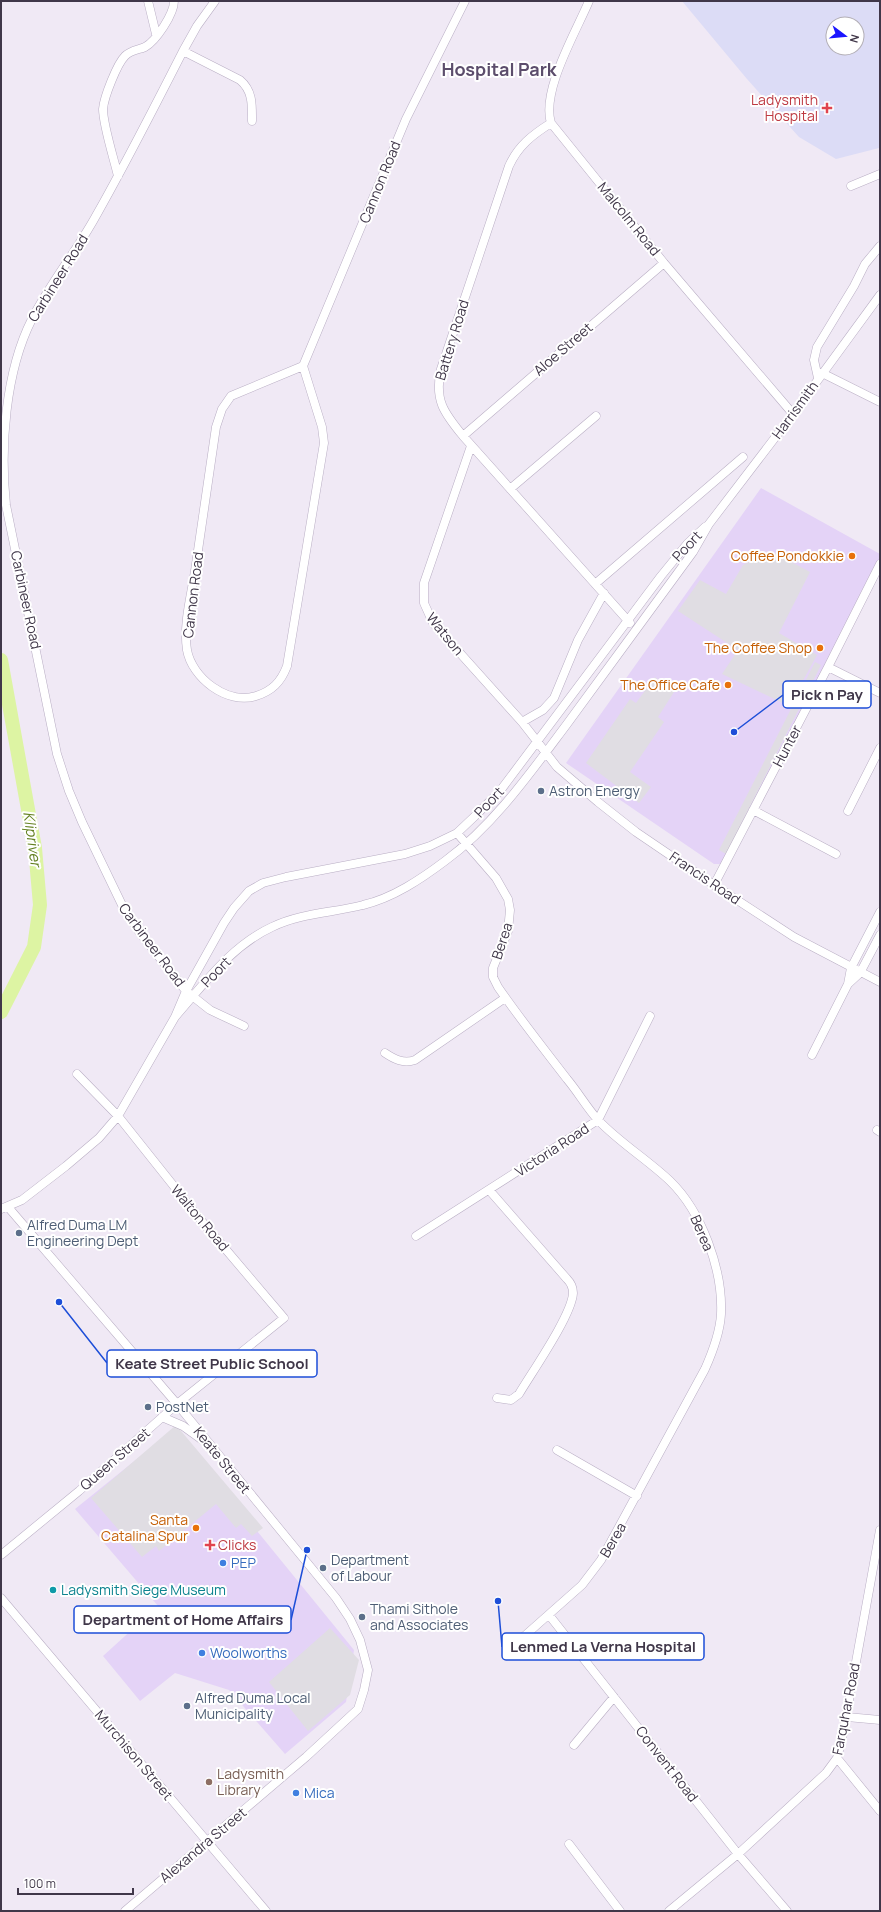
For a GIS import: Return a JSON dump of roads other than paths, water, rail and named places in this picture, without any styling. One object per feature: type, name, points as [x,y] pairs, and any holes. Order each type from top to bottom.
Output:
[{"type":"street","points":[[148,1],[156,34]]},
{"type":"street","points":[[118,176],[104,117],[104,105],[122,59],[131,51],[147,45],[170,15],[174,1]]},
{"type":"street","name":"Carbineer Road","points":[[215,1],[197,26],[183,51],[97,216],[44,299],[26,331],[17,358],[3,430],[2,479],[57,754],[69,792],[85,829],[123,907],[140,933],[186,991],[215,1013],[244,1026]]},
{"type":"street","name":"Cannon Road","points":[[303,366],[231,396],[222,409],[216,427],[189,609],[186,643],[192,665],[202,678],[213,688],[236,697],[250,698],[269,690],[280,681],[287,666],[324,442],[322,427],[303,366],[406,119],[465,1]]},
{"type":"street","points":[[551,123],[548,107],[552,88],[589,1]]},
{"type":"street","points":[[183,51],[240,80],[246,86],[251,99],[252,121]]},
{"type":"street","name":"Malcolm Road","points":[[551,123],[664,262],[793,414]]},
{"type":"street","name":"Battery Road","points":[[551,123],[529,138],[512,157],[441,369],[438,393],[442,407],[471,446],[636,629]]},
{"type":"street","points":[[851,186],[880,174]]},
{"type":"street","points":[[880,246],[865,264],[854,286],[820,339],[814,360],[820,376],[880,402]]},
{"type":"street","name":"Aloe Street","points":[[463,436],[664,262]]},
{"type":"street","name":"Harrismith","points":[[709,524],[793,414],[880,295]]},
{"type":"street","points":[[510,489],[596,416]]},
{"type":"street","name":"Watson","points":[[471,446],[424,583],[424,604],[428,616],[439,630],[522,722],[546,753]]},
{"type":"street","points":[[596,584],[743,457]]},
{"type":"street","name":"Poort","points":[[175,1017],[226,960],[261,933],[302,916],[346,909],[379,900],[419,880],[466,844],[493,817],[546,753],[693,552],[709,524]]},
{"type":"street","name":"Poort","points":[[5,1208],[22,1200],[66,1166],[99,1138],[118,1116],[175,1017],[186,991],[234,908],[256,886],[286,877],[405,854],[430,846],[457,833],[498,793],[684,547],[709,524]]},
{"type":"street","name":"Hunter","points":[[714,885],[880,564]]},
{"type":"street","points":[[522,722],[543,710],[554,698],[578,640],[604,593]]},
{"type":"street","points":[[828,667],[880,693]]},
{"type":"street","points":[[848,812],[880,748]]},
{"type":"street","name":"Francis Road","points":[[546,753],[564,774],[636,832],[794,937],[860,973],[880,982]]},
{"type":"street","points":[[753,810],[836,854]]},
{"type":"street","name":"Berea","points":[[457,833],[501,885],[508,899],[510,910],[508,931],[493,968],[495,982],[505,998],[598,1120],[670,1181],[688,1201],[695,1213],[707,1242],[720,1289],[720,1327],[712,1354],[696,1389],[593,1573],[512,1648]]},
{"type":"street","points":[[812,1055],[848,984],[851,968],[880,912]]},
{"type":"street","points":[[848,984],[860,973],[880,935]]},
{"type":"street","points":[[385,1053],[401,1061],[410,1062],[415,1060],[505,998]]},
{"type":"street","name":"Victoria Road","points":[[416,1236],[490,1191],[598,1120],[650,1016]]},
{"type":"street","name":"Walton Road","points":[[77,1074],[118,1116],[200,1219],[284,1318]]},
{"type":"street","points":[[490,1191],[567,1279],[573,1291],[572,1300],[564,1319],[519,1394],[511,1400],[497,1398]]},
{"type":"street","name":"Keate Street","points":[[5,1208],[177,1404],[336,1598],[350,1619],[360,1640],[368,1670]]},
{"type":"street","name":"Queen Street","points":[[1,1555],[79,1491],[177,1404],[284,1318]]},
{"type":"street","points":[[162,1417],[183,1426],[211,1446]]},
{"type":"street","points":[[557,1450],[637,1496]]},
{"type":"street","name":"Farquhar Road","points":[[669,1911],[738,1854],[826,1773],[837,1758],[847,1717],[880,1530]]},
{"type":"street","name":"Murchison Street","points":[[1,1598],[266,1911]]},
{"type":"street","name":"Convent Road","points":[[549,1615],[738,1854],[787,1911]]},
{"type":"street","name":"Alexandra Street","points":[[125,1911],[208,1842],[306,1757],[358,1709],[368,1670]]},
{"type":"street","points":[[574,1745],[614,1697]]},
{"type":"street","points":[[847,1717],[880,1720]]},
{"type":"street","points":[[837,1758],[880,1811]]},
{"type":"street","points":[[569,1844],[620,1911]]},
{"type":"waterway","name":"Klipriver","points":[[1,660],[35,848],[40,905],[34,947],[1,1012]]},
{"type":"place","name":"Ladysmith Hospital","points":[[827,108]]},
{"type":"place","name":"Coffee Pondokkie","points":[[852,556]]},
{"type":"place","name":"The Coffee Shop","points":[[820,648]]},
{"type":"place","name":"The Office Cafe","points":[[728,685]]},
{"type":"place","name":"Pick n Pay","points":[[734,732]]},
{"type":"place","name":"Astron Energy","points":[[541,791]]},
{"type":"place","name":"Alfred Duma LM Engineering Dept","points":[[19,1233]]},
{"type":"place","name":"Keate Street Public School","points":[[59,1302]]},
{"type":"place","name":"PostNet","points":[[148,1407]]},
{"type":"place","name":"Santa Catalina Spur","points":[[196,1528]]},
{"type":"place","name":"Clicks","points":[[210,1545]]},
{"type":"place","name":"Department of Home Affairs","points":[[307,1550]]},
{"type":"place","name":"PEP","points":[[223,1563]]},
{"type":"place","name":"Department of Labour","points":[[323,1568]]},
{"type":"place","name":"Ladysmith Siege Museum","points":[[53,1590]]},
{"type":"place","name":"Lenmed La Verna Hospital","points":[[498,1601]]},
{"type":"place","name":"Thami Sithole and Associates","points":[[362,1617]]},
{"type":"place","name":"Woolworths","points":[[202,1653]]},
{"type":"place","name":"Alfred Duma Local Municipality","points":[[187,1706]]},
{"type":"place","name":"Ladysmith Library","points":[[209,1782]]},
{"type":"place","name":"Mica","points":[[296,1793]]},
{"type":"district","name":"Hospital Park","points":[[499,70]]}]
